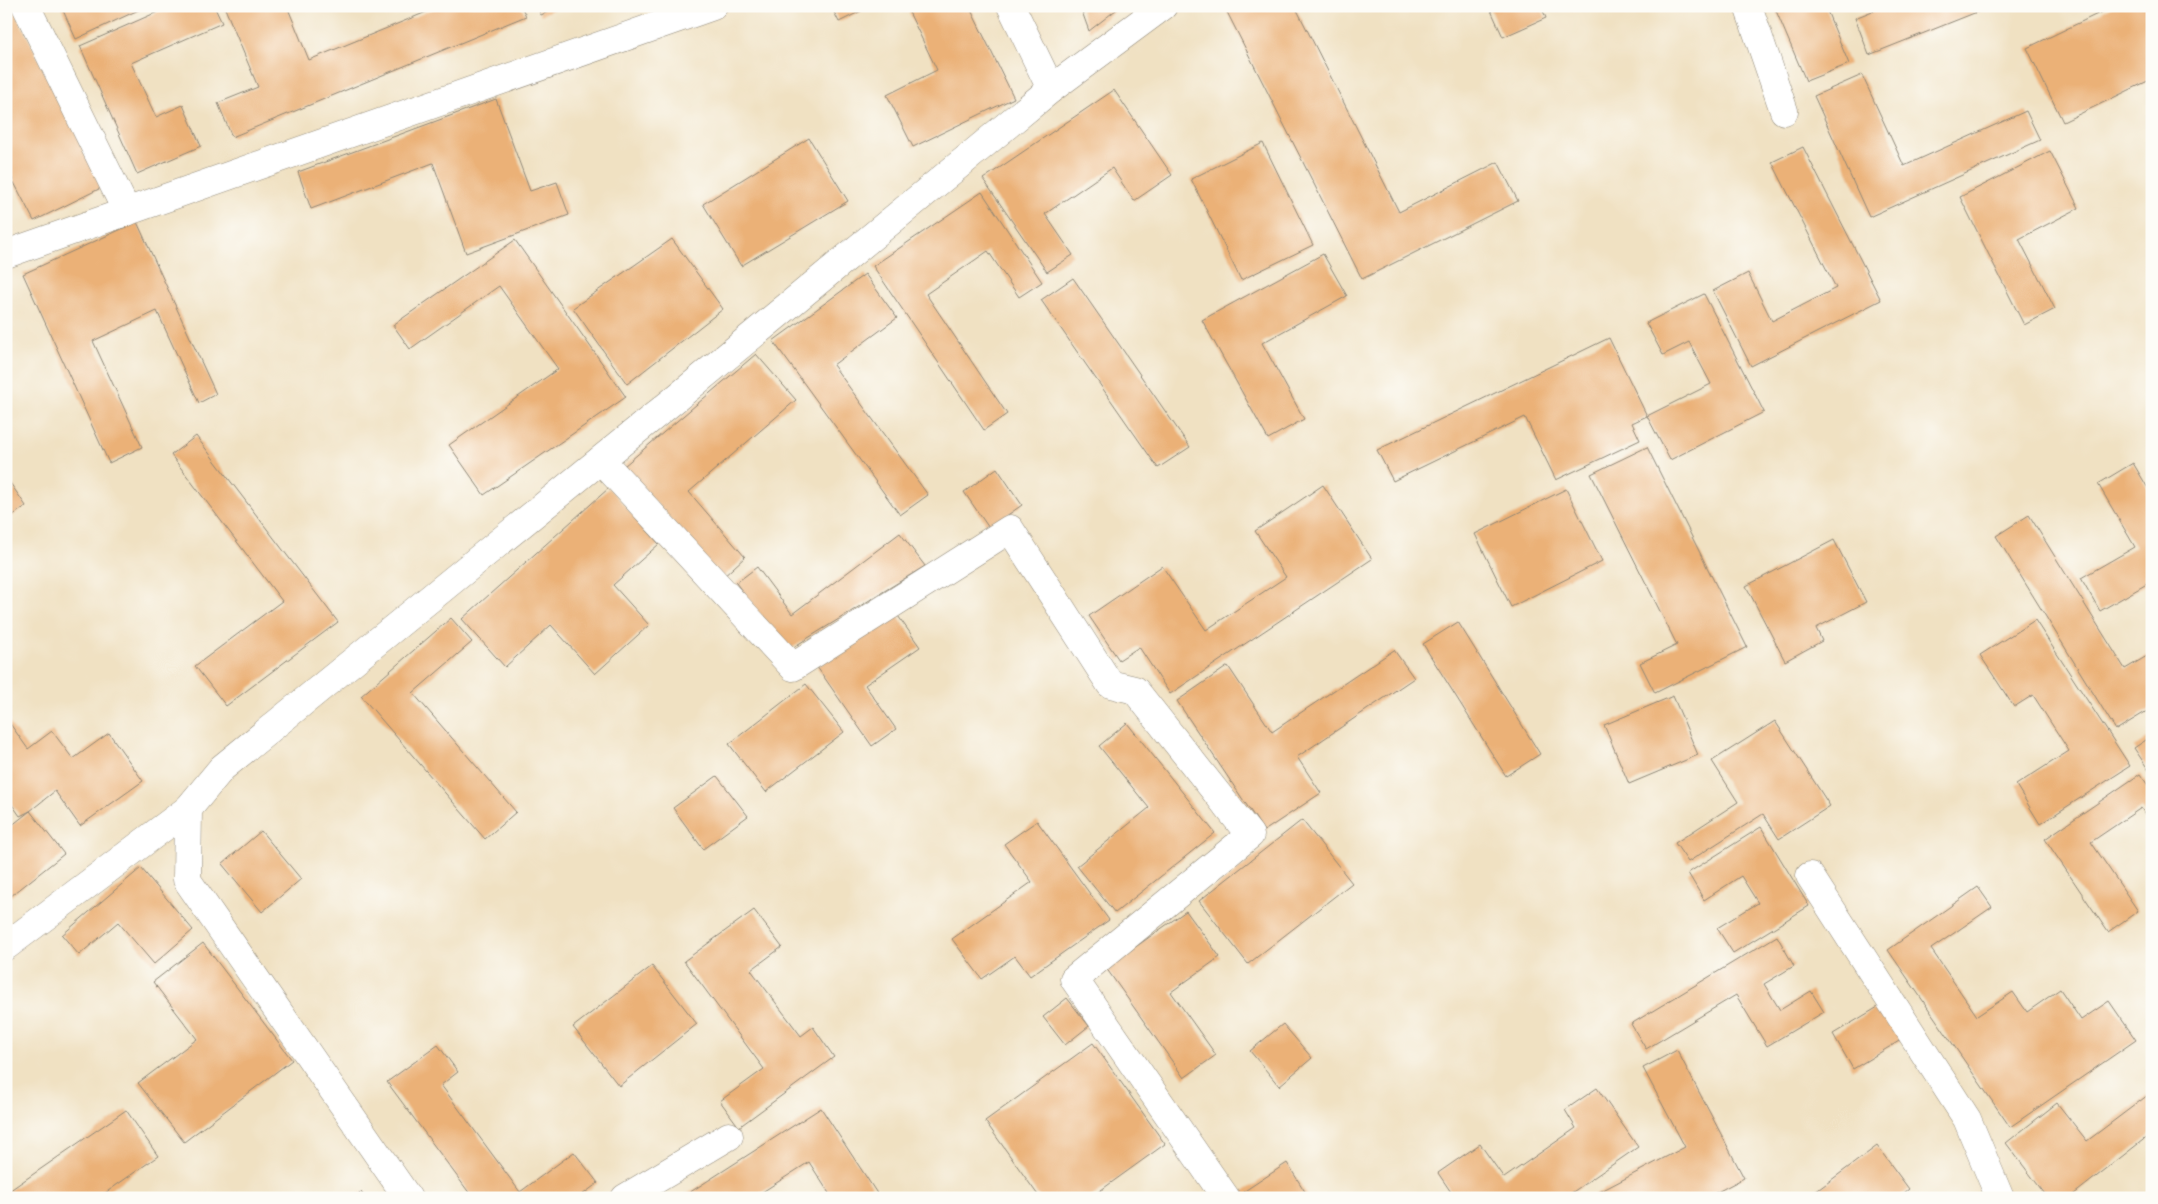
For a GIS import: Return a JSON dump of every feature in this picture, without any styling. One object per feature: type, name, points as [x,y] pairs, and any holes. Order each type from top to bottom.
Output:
[{"type":"street","points":[[26,6],[127,212]]},
{"type":"street","points":[[6,254],[713,6]]},
{"type":"street","points":[[1011,6],[1050,89]]},
{"type":"street","points":[[6,946],[188,809],[222,768],[601,460],[1050,89],[1163,6]]},
{"type":"street","points":[[1748,6],[1784,111]]},
{"type":"street","points":[[601,460],[793,668],[1010,529],[1110,684],[1135,690],[1250,835],[1074,979],[1226,1198]]},
{"type":"street","points":[[188,809],[187,880],[408,1198]]},
{"type":"street","points":[[1810,876],[1967,1119],[2000,1198]]},
{"type":"street","points":[[625,1198],[729,1136]]},
{"type":"building","points":[[12,6],[103,187],[34,221],[6,167],[6,9]]},
{"type":"building","points":[[61,6],[147,6],[76,39]]},
{"type":"building","points":[[171,6],[214,6],[222,23],[131,63],[156,117],[183,105],[201,146],[137,174],[80,46]]},
{"type":"building","points":[[224,6],[287,6],[309,60],[441,6],[521,6],[526,16],[232,137],[218,103],[258,87]]},
{"type":"building","points":[[537,6],[560,6],[541,15]]},
{"type":"building","points":[[831,6],[871,6],[839,22]]},
{"type":"building","points":[[906,6],[969,6],[1014,98],[913,147],[887,95],[937,70]]},
{"type":"building","points":[[1080,6],[1121,6],[1089,31]]},
{"type":"building","points":[[1224,6],[1295,6],[1399,212],[1498,162],[1518,201],[1362,279]]},
{"type":"building","points":[[1489,6],[1541,6],[1546,18],[1503,37]]},
{"type":"building","points":[[1774,6],[1825,6],[1849,64],[1806,81]]},
{"type":"building","points":[[1885,6],[1992,6],[1869,55],[1855,18]]},
{"type":"building","points":[[2114,6],[2150,6],[2152,79],[2063,122],[2027,48]]},
{"type":"building","points":[[1862,75],[1904,166],[2026,111],[2040,140],[1869,217],[1814,96]]},
{"type":"building","points":[[1114,90],[1172,175],[1134,201],[1112,168],[1045,214],[1073,255],[1047,272],[983,179]]},
{"type":"building","points":[[496,99],[530,191],[557,182],[569,215],[466,253],[433,163],[311,209],[298,172]]},
{"type":"building","points":[[809,138],[848,201],[741,266],[703,204]]},
{"type":"building","points":[[1263,143],[1313,245],[1241,280],[1191,179]]},
{"type":"building","points":[[1803,147],[1881,300],[1751,366],[1713,291],[1748,273],[1772,321],[1836,288],[1772,162]]},
{"type":"building","points":[[2050,151],[2079,208],[2019,239],[2055,309],[2024,325],[1960,197]]},
{"type":"building","points":[[982,192],[1042,282],[1019,297],[988,251],[926,294],[1007,414],[984,430],[873,266]]},
{"type":"building","points":[[137,222],[216,394],[199,403],[157,311],[93,341],[142,447],[109,463],[23,274]]},
{"type":"building","points":[[672,239],[723,309],[627,384],[573,308]]},
{"type":"building","points":[[515,240],[626,397],[484,495],[449,445],[558,369],[499,286],[410,349],[393,325]]},
{"type":"building","points":[[1323,254],[1347,296],[1262,343],[1304,419],[1268,439],[1202,320]]},
{"type":"building","points":[[865,274],[897,318],[833,365],[928,495],[900,515],[773,341]]},
{"type":"building","points":[[1073,278],[1190,447],[1158,468],[1041,300]]},
{"type":"building","points":[[1704,294],[1764,412],[1670,460],[1647,416],[1711,384],[1689,342],[1663,355],[1646,323]]},
{"type":"building","points":[[1609,338],[1647,416],[1632,423],[1640,440],[1556,480],[1525,417],[1393,481],[1377,450]]},
{"type":"building","points":[[756,354],[796,400],[689,492],[745,557],[721,579],[624,466]]},
{"type":"building","points":[[196,436],[338,622],[226,706],[195,666],[282,601],[171,455]]},
{"type":"building","points":[[1647,447],[1747,647],[1655,693],[1640,663],[1677,645],[1591,474]]},
{"type":"building","points":[[2133,463],[2152,495],[2152,581],[2100,611],[2081,578],[2135,547],[2098,484]]},
{"type":"building","points":[[997,468],[1022,505],[989,528],[964,492]]},
{"type":"building","points":[[6,477],[26,506],[6,520]]},
{"type":"building","points":[[1323,485],[1372,559],[1170,694],[1139,647],[1119,660],[1089,616],[1162,566],[1206,630],[1286,577],[1255,531]]},
{"type":"building","points":[[609,488],[659,544],[613,585],[649,625],[595,674],[551,625],[505,667],[462,619]]},
{"type":"building","points":[[1566,489],[1602,561],[1511,607],[1475,534]]},
{"type":"building","points":[[2029,515],[2125,669],[2152,653],[2152,708],[2116,730],[1996,536]]},
{"type":"building","points":[[900,533],[925,566],[787,651],[736,583],[757,567],[792,614]]},
{"type":"building","points":[[1834,540],[1866,602],[1816,628],[1822,641],[1785,661],[1746,586]]},
{"type":"building","points":[[896,613],[920,647],[865,685],[896,729],[872,746],[817,667]]},
{"type":"building","points":[[451,618],[472,642],[413,693],[516,812],[485,839],[361,696]]},
{"type":"building","points":[[2035,620],[2130,766],[2040,824],[2016,785],[2069,751],[2033,695],[2014,707],[1980,655]]},
{"type":"building","points":[[1458,622],[1540,754],[1506,776],[1423,644]]},
{"type":"building","points":[[1394,650],[1414,678],[1297,757],[1321,793],[1264,831],[1177,701],[1228,666],[1272,732]]},
{"type":"building","points":[[806,684],[844,732],[766,792],[729,744]]},
{"type":"building","points":[[1673,696],[1698,755],[1629,784],[1604,725]]},
{"type":"building","points":[[6,718],[28,749],[52,731],[73,759],[109,733],[143,781],[80,826],[55,791],[30,811],[20,816],[6,796]]},
{"type":"building","points":[[1775,721],[1830,806],[1779,839],[1763,814],[1688,862],[1675,843],[1738,802],[1712,761]]},
{"type":"building","points":[[1127,723],[1215,833],[1115,913],[1077,866],[1149,808],[1099,746]]},
{"type":"building","points":[[2152,736],[2152,775],[2134,748]]},
{"type":"building","points":[[2140,774],[2152,791],[2152,825],[2141,808],[2091,842],[2138,911],[2108,932],[2045,839]]},
{"type":"building","points":[[717,776],[748,816],[703,849],[673,808]]},
{"type":"building","points":[[30,811],[64,854],[6,900],[6,830]]},
{"type":"building","points":[[1302,820],[1352,883],[1248,964],[1199,901]]},
{"type":"building","points":[[1037,821],[1109,920],[1030,976],[1015,956],[982,979],[952,939],[1032,882],[1004,844]]},
{"type":"building","points":[[1761,827],[1809,906],[1733,953],[1717,928],[1758,903],[1741,876],[1704,900],[1688,873]]},
{"type":"building","points":[[261,831],[301,879],[262,912],[222,864]]},
{"type":"building","points":[[141,868],[193,930],[154,964],[118,922],[79,955],[62,935]]},
{"type":"building","points":[[1978,887],[1992,907],[1931,949],[1977,1016],[2013,992],[2027,1012],[2060,989],[2081,1020],[2109,1001],[2136,1040],[2010,1127],[1888,950]]},
{"type":"building","points":[[754,910],[782,947],[751,970],[801,1036],[813,1027],[834,1057],[739,1127],[720,1101],[764,1069],[684,961]]},
{"type":"building","points":[[1186,911],[1220,957],[1171,992],[1216,1055],[1184,1078],[1106,968]]},
{"type":"building","points":[[1777,936],[1794,966],[1764,984],[1780,1010],[1811,991],[1824,1012],[1767,1046],[1736,995],[1646,1049],[1631,1024]]},
{"type":"building","points":[[203,943],[292,1060],[184,1142],[138,1083],[197,1039],[153,982]]},
{"type":"building","points":[[652,966],[697,1024],[619,1086],[573,1027]]},
{"type":"building","points":[[1067,998],[1089,1026],[1065,1045],[1043,1017]]},
{"type":"building","points":[[1888,1001],[1909,1035],[1853,1069],[1833,1034]]},
{"type":"building","points":[[1283,1024],[1312,1058],[1279,1086],[1250,1051]]},
{"type":"building","points":[[1093,1043],[1165,1144],[1090,1198],[1040,1198],[985,1121]]},
{"type":"building","points":[[438,1045],[458,1072],[441,1085],[520,1192],[574,1152],[598,1183],[578,1198],[473,1198],[387,1082]]},
{"type":"building","points":[[1677,1050],[1744,1178],[1706,1198],[1588,1198],[1685,1147],[1643,1068]]},
{"type":"building","points":[[1597,1088],[1638,1147],[1564,1198],[1455,1198],[1438,1173],[1480,1144],[1504,1178],[1576,1128],[1565,1110]]},
{"type":"building","points":[[2152,1092],[2152,1133],[2069,1198],[2048,1198],[2006,1143],[2057,1103],[2087,1141]]},
{"type":"building","points":[[821,1108],[880,1198],[832,1198],[809,1162],[753,1198],[681,1198]]},
{"type":"building","points":[[126,1110],[158,1156],[98,1198],[6,1198],[6,1193]]},
{"type":"building","points":[[1877,1146],[1909,1189],[1898,1198],[1807,1198]]},
{"type":"building","points":[[1287,1163],[1309,1198],[1246,1198],[1243,1192]]},
{"type":"building","points":[[361,1192],[365,1198],[354,1198]]},
{"type":"building","points":[[1723,1192],[1727,1198],[1715,1198]]}]
